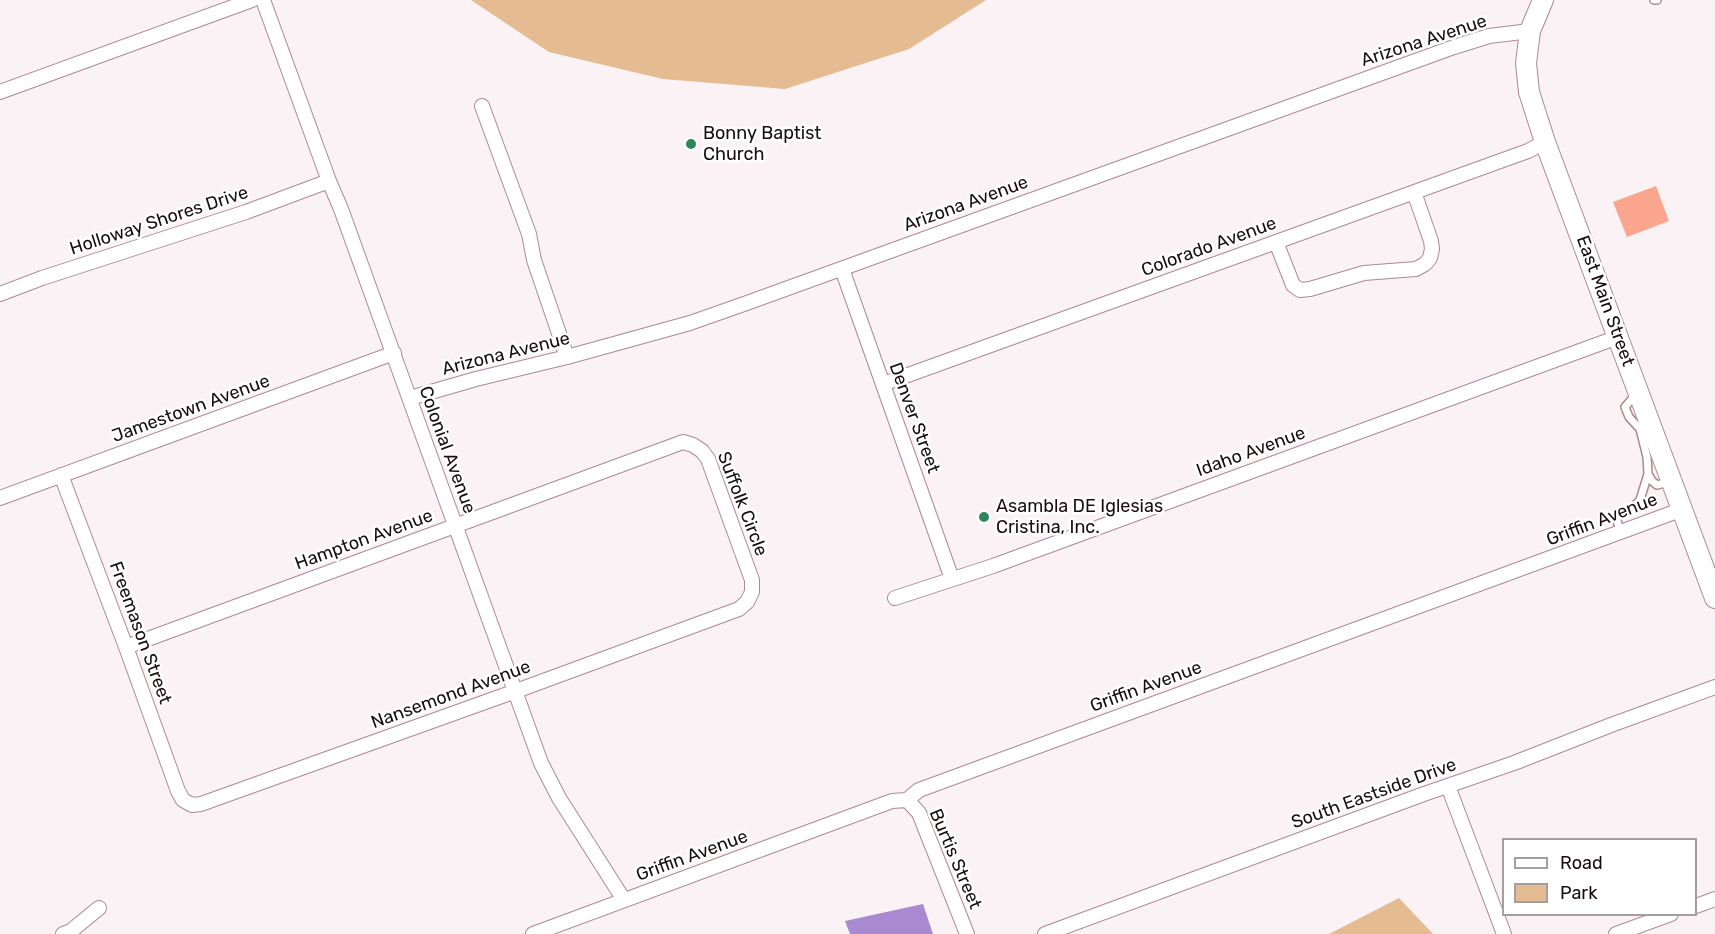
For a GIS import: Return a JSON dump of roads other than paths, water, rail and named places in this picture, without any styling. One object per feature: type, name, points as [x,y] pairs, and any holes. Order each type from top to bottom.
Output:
[{"type":"main road","name":"East Main Street","points":[[1543,0],[1530,31],[1526,63],[1529,92],[1545,142],[1638,391],[1638,415],[1672,481],[1715,598]]},
{"type":"street","points":[[0,93],[252,0]]},
{"type":"street","name":"Colonial Avenue","points":[[263,0],[394,353],[548,780],[624,900]]},
{"type":"street","name":"Arizona Avenue","points":[[410,398],[690,323],[1454,47],[1489,36],[1530,31]]},
{"type":"street","points":[[482,106],[529,234],[534,260],[567,357]]},
{"type":"street","name":"Colorado Avenue","points":[[883,384],[1528,151],[1545,142]]},
{"type":"street","name":"Holloway Shores Drive","points":[[0,294],[42,278],[246,212],[329,181]]},
{"type":"street","points":[[1276,242],[1293,285],[1300,290],[1364,273],[1416,269],[1430,258],[1432,249],[1414,192]]},
{"type":"street","name":"Denver Street","points":[[842,269],[952,579]]},
{"type":"street","name":"Idaho Avenue","points":[[895,598],[993,566],[1618,337]]},
{"type":"street","name":"Jamestown Avenue","points":[[0,498],[394,353]]},
{"type":"street","name":"Suffolk Circle","points":[[615,466],[683,442],[702,451],[708,459],[752,580],[752,592],[747,602],[739,609],[727,613]]},
{"type":"street","name":"Hampton Avenue","points":[[126,647],[615,466]]},
{"type":"street","name":"Freemason Street","points":[[61,476],[178,791],[183,800],[187,802]]},
{"type":"street","name":"Griffin Avenue","points":[[533,934],[892,801],[907,800],[919,790],[1683,509]]},
{"type":"street","name":"Nansemond Avenue","points":[[187,802],[192,805],[201,804],[727,613]]},
{"type":"street","name":"South Eastside Drive","points":[[1045,934],[1715,687]]},
{"type":"street","points":[[1448,786],[1504,934]]},
{"type":"street","name":"Burtis Street","points":[[907,800],[919,813],[967,934]]},
{"type":"street","points":[[1697,905],[1715,898]]},
{"type":"street","points":[[63,934],[71,931],[99,908]]},
{"type":"street","points":[[1616,934],[1668,916]]},
{"type":"lane","points":[[1621,532],[1617,517],[1640,500],[1648,474],[1647,457],[1638,415]]},
{"type":"lane","points":[[1648,474],[1657,485],[1672,481]]},
{"type":"place","name":"Bonny Baptist Church","points":[[691,144]]},
{"type":"place","name":"Asambla DE Iglesias Cristina, Inc.","points":[[984,517]]}]
